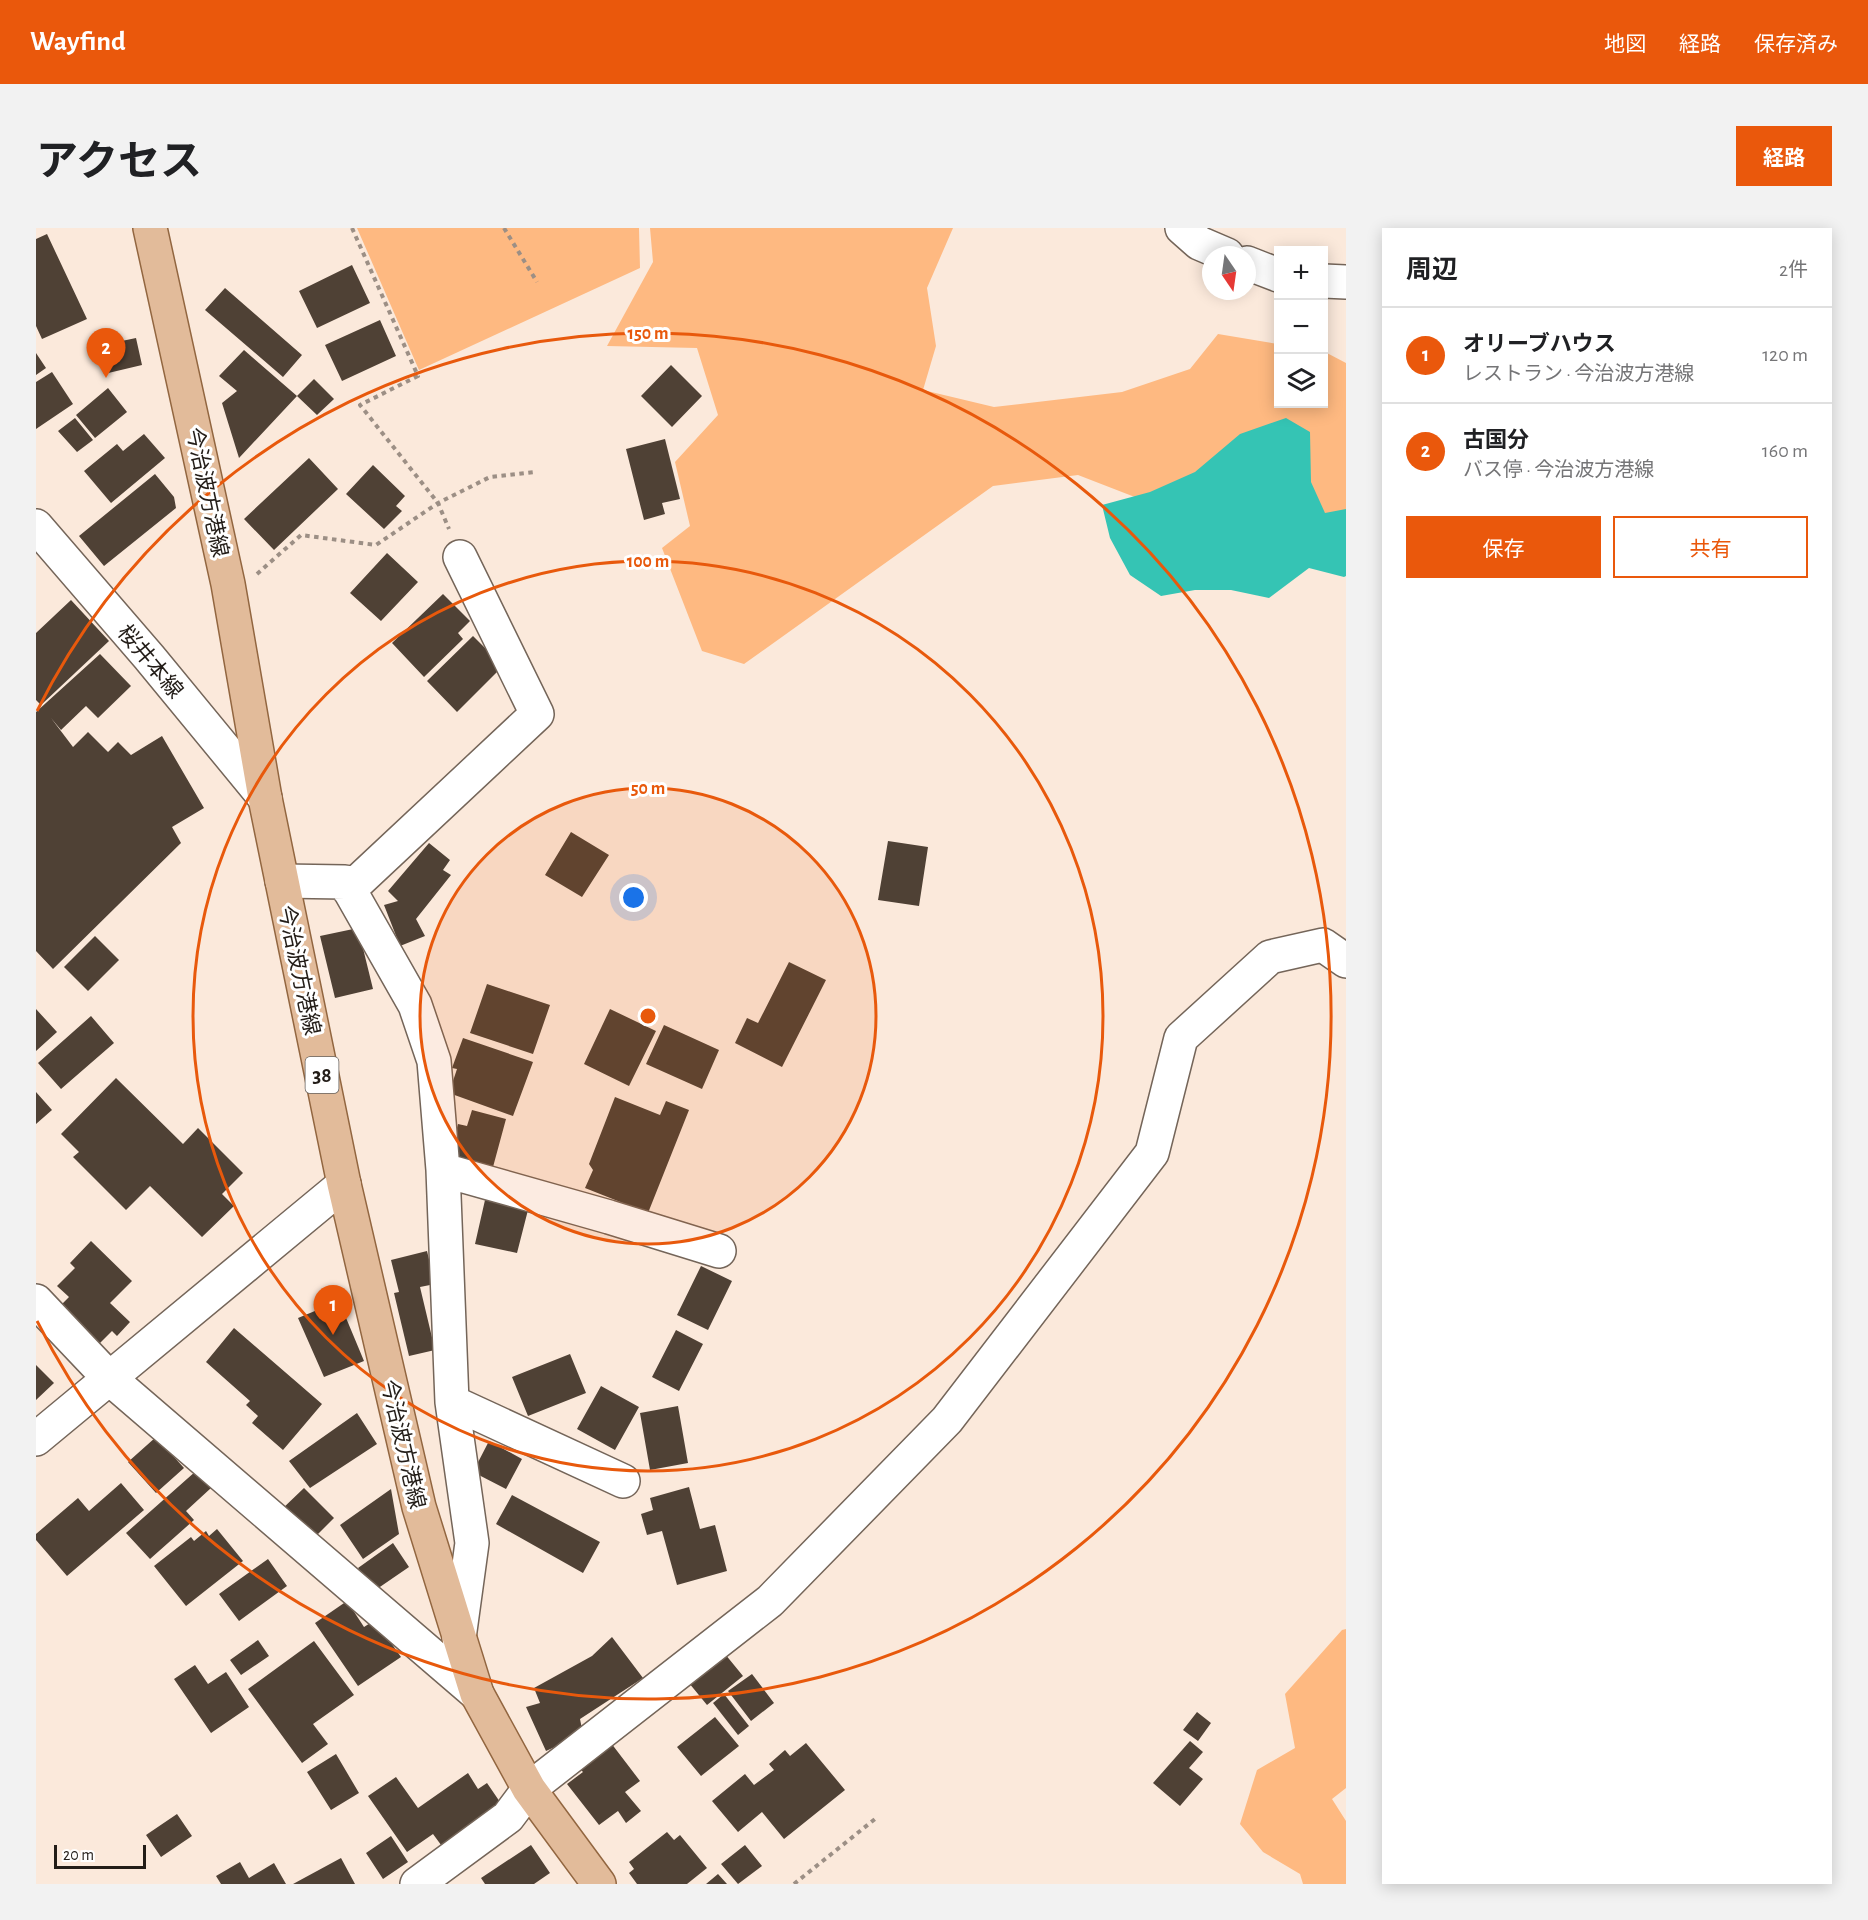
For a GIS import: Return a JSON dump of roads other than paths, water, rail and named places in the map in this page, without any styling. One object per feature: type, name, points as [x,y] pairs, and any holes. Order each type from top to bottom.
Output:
[{"type":"main road","name":"今治波方港線","points":[[150,228],[230,597],[265,798],[344,1184],[419,1507],[477,1694],[529,1789],[599,1884]]},
{"type":"street","points":[[1182,228],[1206,246]]},
{"type":"street","points":[[1256,266],[1274,273]]},
{"type":"street","points":[[1328,281],[1346,282]]},
{"type":"street","name":"桜井本線","points":[[36,526],[149,657],[265,798]]},
{"type":"street","points":[[350,890],[537,714],[460,557]]},
{"type":"street","points":[[282,880],[345,882],[415,1005],[434,1061],[443,1170],[452,1402],[472,1543],[459,1638]]},
{"type":"street","points":[[417,1884],[508,1817],[529,1789],[770,1601],[947,1420],[1152,1153],[1181,1038],[1270,957],[1323,945],[1346,961]]},
{"type":"street","points":[[443,1170],[719,1251]]},
{"type":"street","points":[[36,1439],[108,1377],[344,1184]]},
{"type":"street","points":[[36,1301],[108,1377],[477,1694]]},
{"type":"street","points":[[452,1402],[622,1481]]},
{"type":"water","points":[[1286,418],[1310,432],[1311,482],[1325,513],[1346,509],[1346,576],[1309,568],[1269,598],[1231,590],[1195,590],[1161,596],[1130,575],[1110,538],[1102,505],[1150,492],[1195,472],[1240,434]]},
{"type":"place","name":"古国分","points":[[106,378]]},
{"type":"place","name":"オリーブハウス","points":[[333,1335]]}]
